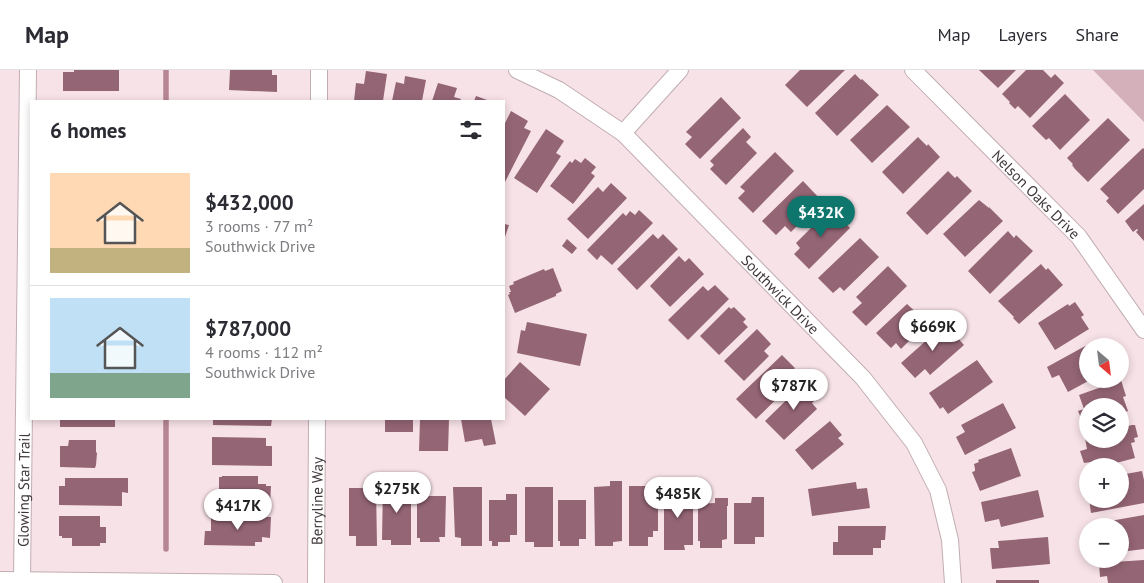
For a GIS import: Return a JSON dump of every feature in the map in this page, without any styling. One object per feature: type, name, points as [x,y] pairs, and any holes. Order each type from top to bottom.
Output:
[{"type":"street","name":"Glowing Star Trail","points":[[22,580],[28,70]]},
{"type":"street","points":[[319,70],[319,100]]},
{"type":"street","name":"Southwick Drive","points":[[517,70],[559,90],[623,133],[863,378],[914,443],[938,490],[950,540],[953,583]]},
{"type":"street","points":[[623,133],[680,70]]},
{"type":"street","name":"Nelson Oaks Drive","points":[[913,70],[1079,237],[1144,330]]},
{"type":"street","name":"Berryline Way","points":[[316,583],[317,420]]},
{"type":"street","points":[[0,580],[274,583]]},
{"type":"shaded area","points":[[1093,70],[1144,70],[1144,122]]},
{"type":"building","points":[[74,70],[119,70],[119,91],[63,91],[63,72],[74,72]]},
{"type":"building","points":[[230,70],[272,70],[272,75],[277,75],[277,92],[229,90]]},
{"type":"building","points":[[800,70],[845,70],[807,107],[785,85]]},
{"type":"building","points":[[979,70],[1016,70],[998,88]]},
{"type":"building","points":[[1026,70],[1043,70],[1051,78],[1055,74],[1064,83],[1030,118],[1018,106],[1015,109],[1002,94]]},
{"type":"building","points":[[366,71],[387,74],[383,100],[354,100],[356,83],[364,84]]},
{"type":"building","points":[[855,74],[879,95],[837,136],[815,113]]},
{"type":"building","points":[[405,76],[426,80],[422,100],[392,100],[396,82],[404,84]]},
{"type":"building","points":[[438,83],[457,88],[454,97],[461,99],[460,100],[432,100]]},
{"type":"building","points":[[1065,94],[1090,120],[1060,150],[1049,138],[1046,140],[1032,126]]},
{"type":"building","points":[[476,96],[487,100],[474,100]]},
{"type":"building","points":[[721,97],[741,118],[700,159],[685,144],[692,137],[686,132]]},
{"type":"building","points":[[887,105],[910,127],[872,163],[850,140]]},
{"type":"building","points":[[511,111],[528,121],[524,128],[531,131],[505,182],[505,123]]},
{"type":"building","points":[[1108,118],[1130,140],[1088,182],[1067,158]]},
{"type":"building","points":[[743,128],[751,137],[746,142],[757,153],[726,185],[710,169],[714,165],[710,161]]},
{"type":"building","points":[[546,129],[564,141],[556,153],[561,156],[537,193],[514,178]]},
{"type":"building","points":[[918,137],[927,146],[928,144],[940,157],[903,194],[882,172]]},
{"type":"building","points":[[1143,148],[1144,189],[1118,214],[1106,201],[1109,198],[1100,189]]},
{"type":"building","points":[[775,152],[794,171],[753,213],[738,198],[745,191],[740,187]]},
{"type":"building","points":[[585,158],[596,167],[591,173],[595,176],[573,204],[550,186],[570,161],[572,163],[575,159],[581,163]]},
{"type":"building","points":[[948,171],[955,178],[957,176],[972,191],[927,235],[906,213]]},
{"type":"building","points":[[803,181],[822,201],[791,232],[785,226],[776,235],[762,221]]},
{"type":"building","points":[[611,183],[627,198],[588,239],[567,219],[598,187],[603,192]]},
{"type":"building","points":[[979,200],[1003,221],[965,257],[943,234]]},
{"type":"building","points":[[1144,204],[1144,241],[1136,232],[1138,230],[1133,232],[1125,221]]},
{"type":"building","points":[[831,208],[850,228],[809,269],[794,254],[800,248],[796,243]]},
{"type":"building","points":[[639,210],[653,223],[612,265],[601,255],[597,260],[587,250],[623,213],[626,216],[630,211],[635,215]]},
{"type":"building","points":[[505,224],[509,225],[505,237]]},
{"type":"building","points":[[1008,231],[1014,238],[1016,235],[1033,251],[990,294],[968,271]]},
{"type":"building","points":[[653,234],[658,239],[663,234],[678,249],[637,290],[617,269]]},
{"type":"building","points":[[860,238],[879,257],[844,291],[840,287],[833,293],[818,278]]},
{"type":"building","points":[[567,239],[577,248],[572,254],[562,246]]},
{"type":"building","points":[[679,256],[685,262],[689,258],[704,274],[670,307],[650,286]]},
{"type":"building","points":[[1041,264],[1046,270],[1048,268],[1063,285],[1019,324],[998,301]]},
{"type":"building","points":[[888,266],[907,286],[866,326],[852,312],[862,303],[856,297]]},
{"type":"building","points":[[553,268],[562,291],[556,294],[556,296],[515,313],[508,295],[511,292],[509,286],[514,284],[513,282],[544,269],[545,271]]},
{"type":"building","points":[[715,285],[729,299],[688,340],[668,320],[703,286],[708,291]]},
{"type":"building","points":[[1075,302],[1084,315],[1081,317],[1089,329],[1055,350],[1038,323],[1068,304],[1069,306]]},
{"type":"building","points":[[907,304],[918,314],[922,310],[931,319],[901,349],[896,343],[891,348],[876,333]]},
{"type":"building","points":[[729,307],[731,309],[734,307],[746,319],[743,322],[748,327],[719,355],[700,336]]},
{"type":"building","points":[[527,322],[587,334],[580,366],[517,353],[521,330],[525,331]]},
{"type":"building","points":[[945,324],[964,345],[930,375],[925,369],[915,378],[901,363]]},
{"type":"building","points":[[757,329],[771,344],[764,351],[769,356],[744,381],[724,361]]},
{"type":"building","points":[[1079,349],[1079,386],[1068,392],[1059,375],[1052,378],[1047,367]]},
{"type":"building","points":[[782,355],[795,368],[790,373],[797,379],[756,419],[736,399]]},
{"type":"building","points":[[977,360],[993,382],[948,414],[943,407],[940,409],[929,393]]},
{"type":"building","points":[[520,362],[550,389],[525,416],[505,398],[505,379]]},
{"type":"building","points":[[807,380],[821,394],[812,403],[817,409],[784,440],[765,421]]},
{"type":"building","points":[[1099,388],[1124,388],[1126,396],[1123,398],[1080,398],[1079,395]]},
{"type":"building","points":[[1003,403],[1016,428],[965,455],[956,437],[965,432],[961,425]]},
{"type":"building","points":[[60,420],[115,420],[115,427],[60,427]]},
{"type":"building","points":[[213,420],[272,420],[271,426],[213,425]]},
{"type":"building","points":[[385,420],[413,420],[413,432],[385,432]]},
{"type":"building","points":[[420,420],[449,420],[448,451],[419,451]]},
{"type":"building","points":[[461,420],[491,420],[496,444],[484,446],[482,439],[465,442]]},
{"type":"building","points":[[830,421],[842,435],[838,438],[844,444],[812,470],[795,450]]},
{"type":"building","points":[[1135,425],[1138,437],[1134,438],[1135,442],[1131,443],[1135,458],[1129,460],[1129,458],[1082,458],[1080,451],[1087,448],[1129,448],[1129,426]]},
{"type":"building","points":[[212,437],[266,438],[266,446],[272,446],[272,466],[212,465]]},
{"type":"building","points":[[69,440],[96,440],[95,468],[60,467],[60,446],[68,446]]},
{"type":"building","points":[[1011,448],[1021,476],[980,491],[972,472],[975,471],[974,464],[979,462],[978,460]]},
{"type":"building","points":[[1142,471],[1144,503],[1129,506],[1129,473]]},
{"type":"building","points":[[258,476],[258,484],[271,486],[270,505],[222,504],[223,490],[219,490],[219,477]]},
{"type":"building","points":[[65,478],[128,478],[128,493],[122,492],[122,506],[59,505],[59,486],[65,486]]},
{"type":"building","points":[[610,481],[622,481],[622,541],[613,542],[613,546],[595,546],[594,487],[610,486]]},
{"type":"building","points":[[856,482],[857,489],[867,488],[870,508],[812,516],[808,489]]},
{"type":"building","points":[[383,484],[411,485],[411,545],[391,545],[391,540],[382,540]]},
{"type":"building","points":[[629,486],[658,486],[658,531],[653,531],[653,537],[648,537],[648,546],[629,546]]},
{"type":"building","points":[[453,487],[482,487],[482,546],[461,546],[461,538],[455,537]]},
{"type":"building","points":[[525,487],[553,487],[553,547],[534,547],[534,542],[525,542]]},
{"type":"building","points":[[349,488],[376,488],[377,546],[356,546],[356,536],[349,536]]},
{"type":"building","points":[[664,489],[693,489],[693,545],[684,545],[685,550],[664,550]]},
{"type":"building","points":[[1038,490],[1044,517],[1001,527],[999,519],[985,522],[981,502]]},
{"type":"building","points":[[506,494],[517,494],[517,535],[510,535],[510,542],[498,542],[498,546],[492,546],[492,541],[489,541],[489,500],[506,500]]},
{"type":"building","points":[[417,496],[446,496],[445,537],[439,537],[440,542],[420,542],[420,538],[417,538]]},
{"type":"building","points":[[752,497],[764,497],[764,537],[755,537],[755,544],[734,544],[734,503],[751,503]]},
{"type":"building","points":[[715,498],[728,498],[727,539],[722,540],[722,548],[700,548],[700,541],[698,541],[698,504],[715,503]]},
{"type":"building","points":[[558,500],[586,500],[586,539],[579,539],[579,546],[560,546],[560,541],[558,541]]},
{"type":"building","points":[[1090,508],[1118,508],[1091,513]]},
{"type":"building","points":[[1144,515],[1144,549],[1129,551],[1129,518],[1127,518]]},
{"type":"building","points":[[59,516],[100,516],[100,527],[106,527],[106,543],[100,543],[100,546],[72,546],[72,538],[62,538],[62,536],[59,536]]},
{"type":"building","points":[[211,516],[271,517],[270,538],[262,537],[262,542],[255,542],[255,546],[204,545],[205,531],[211,531]]},
{"type":"building","points":[[838,526],[886,526],[885,540],[881,540],[881,548],[873,548],[873,555],[833,555],[833,542],[838,542]]},
{"type":"building","points":[[1048,537],[1050,564],[992,569],[990,548],[999,548],[998,541]]},
{"type":"building","points":[[1144,560],[1144,583],[1108,583],[1107,576],[1100,577],[1099,568],[1129,568],[1129,561]]},
{"type":"building","points":[[996,580],[1039,580],[1039,583],[996,583]]},
{"type":"waterway","points":[[166,70],[166,100]]},
{"type":"waterway","points":[[166,420],[166,549]]}]
